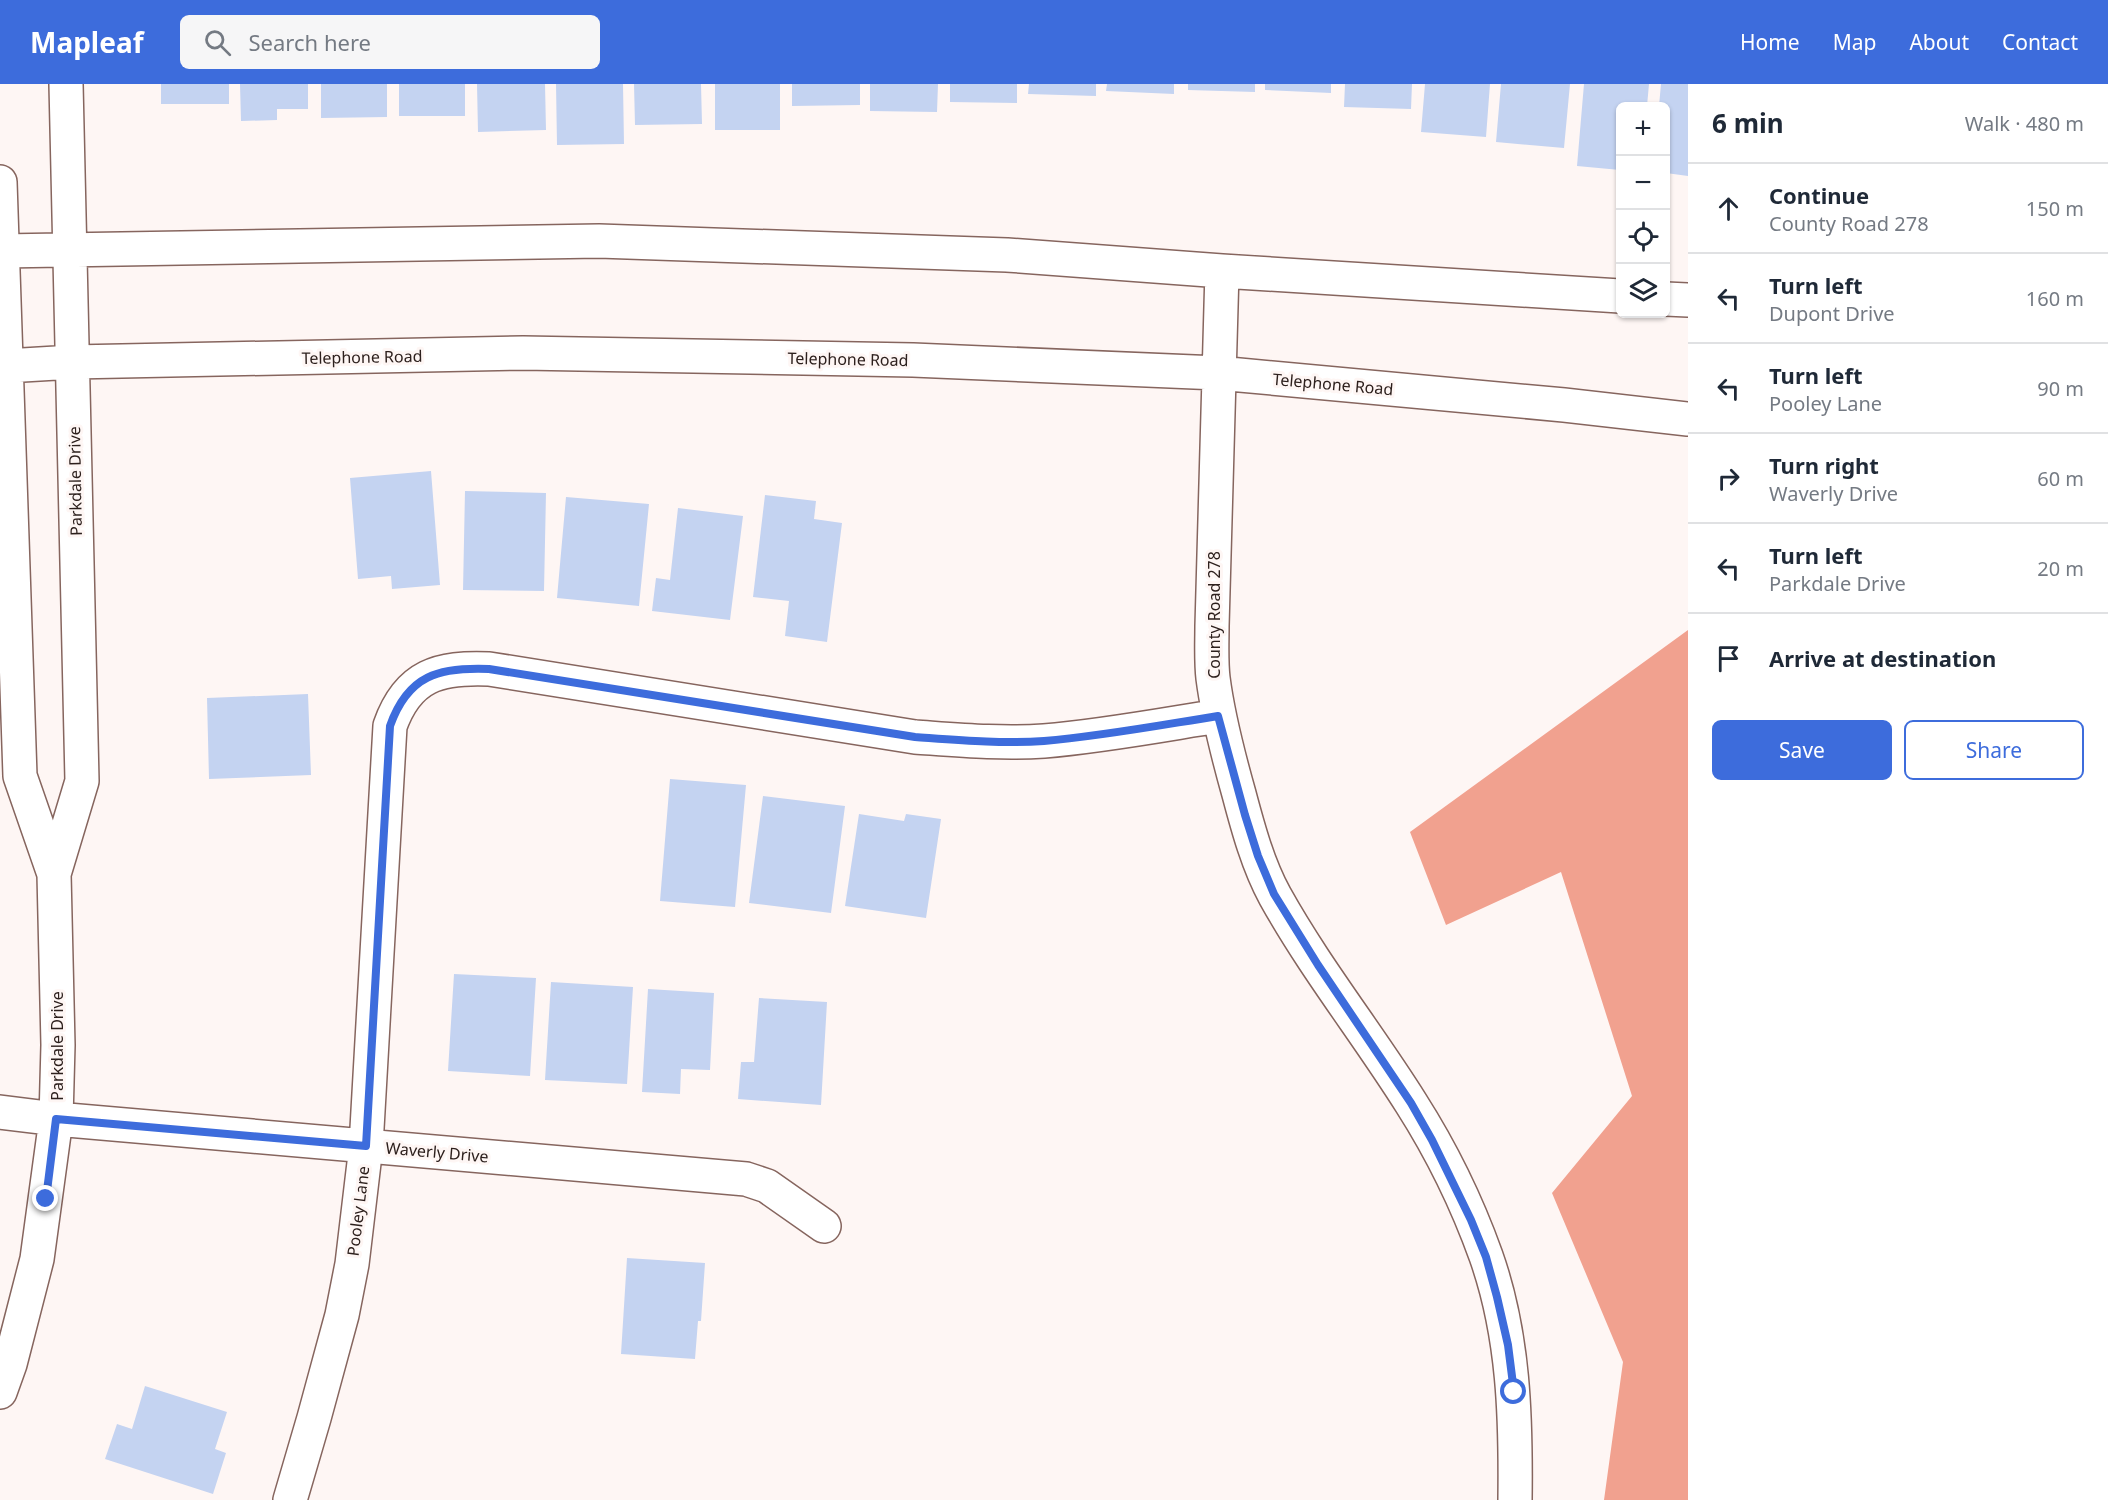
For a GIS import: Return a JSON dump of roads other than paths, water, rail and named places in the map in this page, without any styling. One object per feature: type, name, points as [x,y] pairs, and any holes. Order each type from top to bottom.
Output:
[{"type":"street","name":"Parkdale Drive","points":[[54,874],[82,782],[66,84]]},
{"type":"street","name":"Parkdale Drive","points":[[0,182],[20,776],[54,874],[58,1007],[56,1119],[37,1259],[22,1321],[0,1392]]},
{"type":"street","points":[[2,251],[599,241],[1007,255],[1222,272],[1616,296]]},
{"type":"street","name":"County Road 278","points":[[1222,272],[1212,626],[1213,675],[1218,716],[1245,815],[1258,856],[1274,894],[1427,1130],[1452,1179],[1486,1257],[1508,1345],[1514,1392],[1515,1500]]},
{"type":"street","points":[[1670,299],[1688,300]]},
{"type":"street","name":"Telephone Road","points":[[6,366],[73,362],[522,353],[914,360],[1218,373],[1564,405],[1688,419]]},
{"type":"street","name":"Pooley Lane","points":[[290,1500],[344,1304],[352,1264],[366,1146],[390,726],[398,705],[412,688],[427,677],[463,668],[489,669],[915,737],[963,740],[1043,741],[1218,716]]},
{"type":"street","name":"Waverly Drive","points":[[0,1112],[56,1119],[746,1179],[767,1186],[824,1226]]}]
